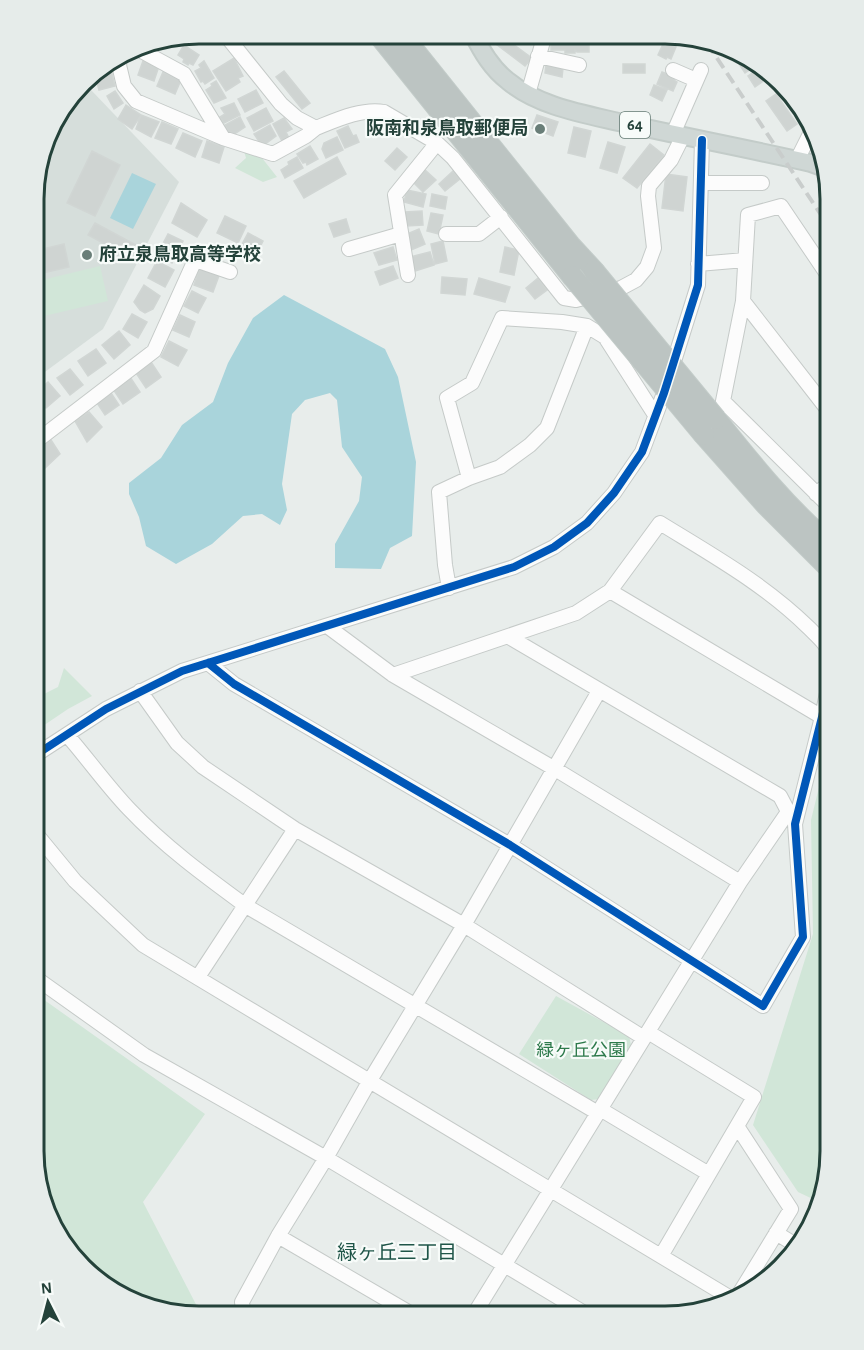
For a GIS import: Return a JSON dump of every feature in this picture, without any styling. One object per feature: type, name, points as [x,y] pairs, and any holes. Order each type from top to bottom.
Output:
[{"type":"highway","points":[[386,44],[572,276],[704,435],[766,505],[820,559]]},
{"type":"highway","points":[[409,44],[562,236],[594,271],[742,452],[787,502],[820,534]]},
{"type":"main road","name":"64","points":[[479,44],[494,68],[508,81],[528,94],[555,105],[817,166]]},
{"type":"street","points":[[233,44],[281,104],[297,118],[316,128]]},
{"type":"street","points":[[528,94],[542,44]]},
{"type":"street","points":[[146,53],[184,74],[223,138]]},
{"type":"street","points":[[538,56],[579,65]]},
{"type":"street","points":[[119,65],[124,86],[136,101],[223,138],[273,154],[316,128],[365,112],[384,111],[437,143],[453,158],[564,298],[576,300],[621,288],[636,280],[647,267],[654,248],[648,196],[649,186],[676,152],[678,135],[698,75],[673,70]]},
{"type":"street","points":[[797,160],[808,138]]},
{"type":"street","points":[[44,750],[106,709],[182,671],[514,567],[554,547],[587,523],[614,493],[642,452],[690,315],[698,285],[702,140]]},
{"type":"street","points":[[408,275],[395,195],[437,143]]},
{"type":"street","points":[[701,183],[762,183]]},
{"type":"street","points":[[820,264],[781,206],[748,215],[743,301],[723,401],[820,498]]},
{"type":"street","points":[[446,234],[479,234],[501,217]]},
{"type":"street","points":[[349,249],[401,234]]},
{"type":"street","points":[[44,434],[154,351],[195,260],[230,272]]},
{"type":"street","points":[[698,264],[745,260]]},
{"type":"street","points":[[743,301],[820,400]]},
{"type":"street","points":[[469,478],[447,398],[472,383],[502,318],[587,326],[605,337],[655,414]]},
{"type":"street","points":[[449,588],[439,492],[500,466],[530,445],[547,428],[587,326]]},
{"type":"street","points":[[816,494],[820,491]]},
{"type":"street","points":[[393,675],[576,613],[610,591],[660,523],[736,569],[789,609],[820,639]]},
{"type":"street","points":[[610,591],[820,716]]},
{"type":"street","points":[[327,626],[393,675],[555,769],[740,882]]},
{"type":"street","points":[[509,637],[780,796],[795,825]]},
{"type":"street","points":[[208,663],[234,684],[510,845],[763,1006],[803,937],[795,825],[820,725]]},
{"type":"street","points":[[140,691],[177,743],[203,767],[295,829],[464,925],[754,1097],[661,1256]]},
{"type":"street","points":[[243,1306],[242,1302],[278,1236],[464,925],[599,691]]},
{"type":"street","points":[[67,735],[128,808],[161,841],[246,906],[709,1174]]},
{"type":"street","points":[[479,1306],[740,882],[788,812]]},
{"type":"street","points":[[198,978],[295,829]]},
{"type":"street","points":[[44,844],[75,881],[143,945],[727,1294]]},
{"type":"street","points":[[44,984],[144,1054],[326,1158],[572,1306]]},
{"type":"street","points":[[737,1126],[790,1209],[743,1286]]},
{"type":"street","points":[[776,1233],[791,1242]]},
{"type":"street","points":[[278,1236],[398,1306]]},
{"type":"shaded area","name":"府立泉鳥取高等学校","points":[[89,89],[179,182],[103,329],[44,373],[45,179],[55,139],[64,121]]},
{"type":"green space","points":[[244,151],[262,158],[277,177],[263,182],[235,168],[246,158]]},
{"type":"green space","points":[[100,266],[108,301],[44,316],[44,280]]},
{"type":"green space","points":[[64,668],[92,696],[44,725],[44,694],[58,687]]},
{"type":"green space","points":[[820,783],[820,1161],[818,1181],[813,1199],[798,1192],[753,1125],[813,934],[811,820]]},
{"type":"green space","name":"緑ヶ丘公園","points":[[556,996],[629,1036],[631,1045],[600,1099],[591,1100],[519,1054]]},
{"type":"green space","points":[[44,1000],[205,1114],[143,1202],[197,1306],[159,1301],[121,1286],[89,1261],[64,1229],[55,1211],[46,1181],[44,1161]]},
{"type":"water","points":[[132,173],[156,184],[133,229],[110,218]]},
{"type":"water","points":[[284,295],[385,349],[398,377],[416,462],[412,536],[390,548],[381,569],[335,568],[335,544],[359,501],[362,477],[342,447],[337,400],[330,393],[305,400],[292,414],[282,484],[287,510],[280,525],[262,514],[243,516],[212,544],[176,564],[146,546],[139,517],[129,494],[129,483],[161,458],[182,425],[213,402],[228,363],[253,318]]},
{"type":"building","points":[[496,44],[513,44],[532,58],[525,66]]},
{"type":"building","points":[[551,44],[589,44],[589,52],[575,50],[575,53],[565,53],[565,50],[551,50]]},
{"type":"building","points":[[663,44],[676,47],[671,59],[658,55]]},
{"type":"building","points":[[184,45],[199,55],[193,65],[183,62],[184,59],[178,55]]},
{"type":"building","points":[[234,58],[243,76],[238,78],[240,82],[226,91],[213,71]]},
{"type":"building","points":[[143,61],[159,66],[154,81],[138,75]]},
{"type":"building","points":[[204,61],[214,78],[205,84],[201,82],[195,71],[201,68],[199,65]]},
{"type":"building","points":[[737,61],[750,69],[745,73]]},
{"type":"building","points":[[623,64],[645,64],[645,73],[623,73]]},
{"type":"building","points":[[546,65],[563,68],[562,77],[545,73]]},
{"type":"building","points":[[111,71],[115,86],[99,90],[97,81]]},
{"type":"building","points":[[284,71],[310,103],[302,109],[276,77]]},
{"type":"building","points":[[163,72],[181,80],[175,94],[157,86]]},
{"type":"building","points":[[662,72],[675,77],[674,80],[677,82],[673,91],[657,84]]},
{"type":"building","points":[[754,72],[765,80],[755,87],[748,76]]},
{"type":"building","points":[[216,81],[226,98],[214,103],[206,90]]},
{"type":"building","points":[[654,85],[667,90],[662,101],[650,95]]},
{"type":"building","points":[[256,90],[263,103],[245,112],[238,99]]},
{"type":"building","points":[[115,91],[123,103],[114,109],[107,96]]},
{"type":"building","points":[[776,94],[797,124],[787,131],[766,101]]},
{"type":"building","points":[[234,103],[240,115],[224,123],[220,117],[225,114],[221,108]]},
{"type":"building","points":[[126,105],[141,115],[132,129],[118,119]]},
{"type":"building","points":[[266,108],[273,121],[254,131],[247,118]]},
{"type":"building","points":[[141,115],[159,122],[151,137],[136,129]]},
{"type":"building","points":[[537,115],[558,122],[553,136],[532,128]]},
{"type":"building","points":[[240,117],[245,127],[233,135],[229,133],[225,125]]},
{"type":"building","points":[[284,118],[292,129],[286,132],[289,138],[282,141],[273,124]]},
{"type":"building","points":[[162,122],[178,129],[171,144],[155,138]]},
{"type":"building","points":[[270,125],[276,136],[264,145],[254,134]]},
{"type":"building","points":[[348,126],[359,142],[345,148],[337,131]]},
{"type":"building","points":[[574,127],[591,131],[585,157],[568,153]]},
{"type":"building","points":[[183,133],[202,141],[195,157],[176,148]]},
{"type":"building","points":[[337,137],[343,150],[326,158],[322,149],[324,143]]},
{"type":"building","points":[[207,141],[224,147],[219,163],[202,157]]},
{"type":"building","points":[[608,142],[625,147],[617,173],[600,168]]},
{"type":"building","points":[[650,144],[664,155],[637,188],[623,178]]},
{"type":"building","points":[[310,146],[318,159],[307,165],[297,154]]},
{"type":"building","points":[[397,148],[407,157],[395,170],[385,161]]},
{"type":"building","points":[[92,151],[120,165],[95,216],[67,203]]},
{"type":"building","points":[[297,157],[303,168],[285,178],[281,170]]},
{"type":"building","points":[[337,157],[346,174],[304,198],[294,181]]},
{"type":"building","points":[[424,169],[436,180],[423,192],[412,181]]},
{"type":"building","points":[[453,171],[460,179],[445,191],[439,184]]},
{"type":"building","points":[[666,174],[687,177],[683,211],[662,208]]},
{"type":"building","points":[[407,190],[426,194],[423,207],[404,202]]},
{"type":"building","points":[[432,194],[447,197],[445,209],[430,206]]},
{"type":"building","points":[[181,203],[207,220],[197,237],[172,223]]},
{"type":"building","points":[[422,211],[423,225],[406,226],[405,212]]},
{"type":"building","points":[[431,213],[443,215],[439,234],[427,231]]},
{"type":"building","points":[[225,216],[246,226],[238,243],[217,233]]},
{"type":"building","points":[[346,219],[350,232],[334,237],[329,224]]},
{"type":"building","points":[[95,223],[136,245],[129,257],[88,235]]},
{"type":"building","points":[[419,229],[425,244],[411,250],[405,235]]},
{"type":"building","points":[[248,233],[263,241],[255,257],[240,248]]},
{"type":"building","points":[[168,234],[183,241],[172,263],[157,255]]},
{"type":"building","points":[[443,241],[447,261],[435,264],[431,244]]},
{"type":"building","points":[[64,244],[69,267],[44,273],[44,249]]},
{"type":"building","points":[[393,247],[397,260],[379,265],[374,253]]},
{"type":"building","points":[[505,247],[519,250],[514,275],[500,272]]},
{"type":"building","points":[[430,252],[434,265],[415,271],[410,257]]},
{"type":"building","points":[[157,261],[174,270],[165,287],[148,278]]},
{"type":"building","points":[[393,266],[398,278],[380,285],[375,272]]},
{"type":"building","points":[[200,267],[220,273],[213,292],[194,285]]},
{"type":"building","points":[[442,277],[467,279],[465,295],[441,293]]},
{"type":"building","points":[[479,278],[510,287],[505,302],[474,294]]},
{"type":"building","points":[[538,278],[547,290],[535,299],[526,288]]},
{"type":"building","points":[[144,285],[160,296],[153,309],[145,313],[134,302]]},
{"type":"building","points":[[192,291],[206,298],[198,313],[184,306]]},
{"type":"building","points":[[132,314],[147,322],[138,338],[123,329]]},
{"type":"building","points":[[180,315],[195,322],[189,337],[173,330]]},
{"type":"building","points":[[119,331],[130,345],[114,359],[102,345]]},
{"type":"building","points":[[169,341],[187,350],[178,366],[161,357]]},
{"type":"building","points":[[96,349],[106,363],[88,376],[78,361]]},
{"type":"building","points":[[151,362],[161,377],[146,388],[136,373]]},
{"type":"building","points":[[70,369],[83,385],[70,395],[57,378]]},
{"type":"building","points":[[130,377],[140,392],[123,404],[113,389]]},
{"type":"building","points":[[48,382],[60,396],[46,408],[44,405],[44,385]]},
{"type":"building","points":[[111,393],[119,405],[105,415],[97,403]]},
{"type":"building","points":[[89,412],[102,427],[87,442],[75,421]]},
{"type":"building","points":[[51,440],[60,454],[44,469],[44,446]]},
{"type":"railway","points":[[712,51],[820,213]]},
{"type":"cycle path","points":[[44,749],[106,709],[182,671],[514,567],[554,547],[587,523],[614,493],[642,452],[664,393],[698,285],[702,140]]},
{"type":"cycle path","points":[[208,663],[234,684],[510,845],[763,1006],[803,937],[795,824],[820,725]]},
{"type":"place","name":"阪南和泉鳥取郵便局","points":[[540,129]]},
{"type":"place","name":"府立泉鳥取高等学校","points":[[87,255]]},
{"type":"district","name":"緑ヶ丘三丁目","points":[[397,1253]]}]
